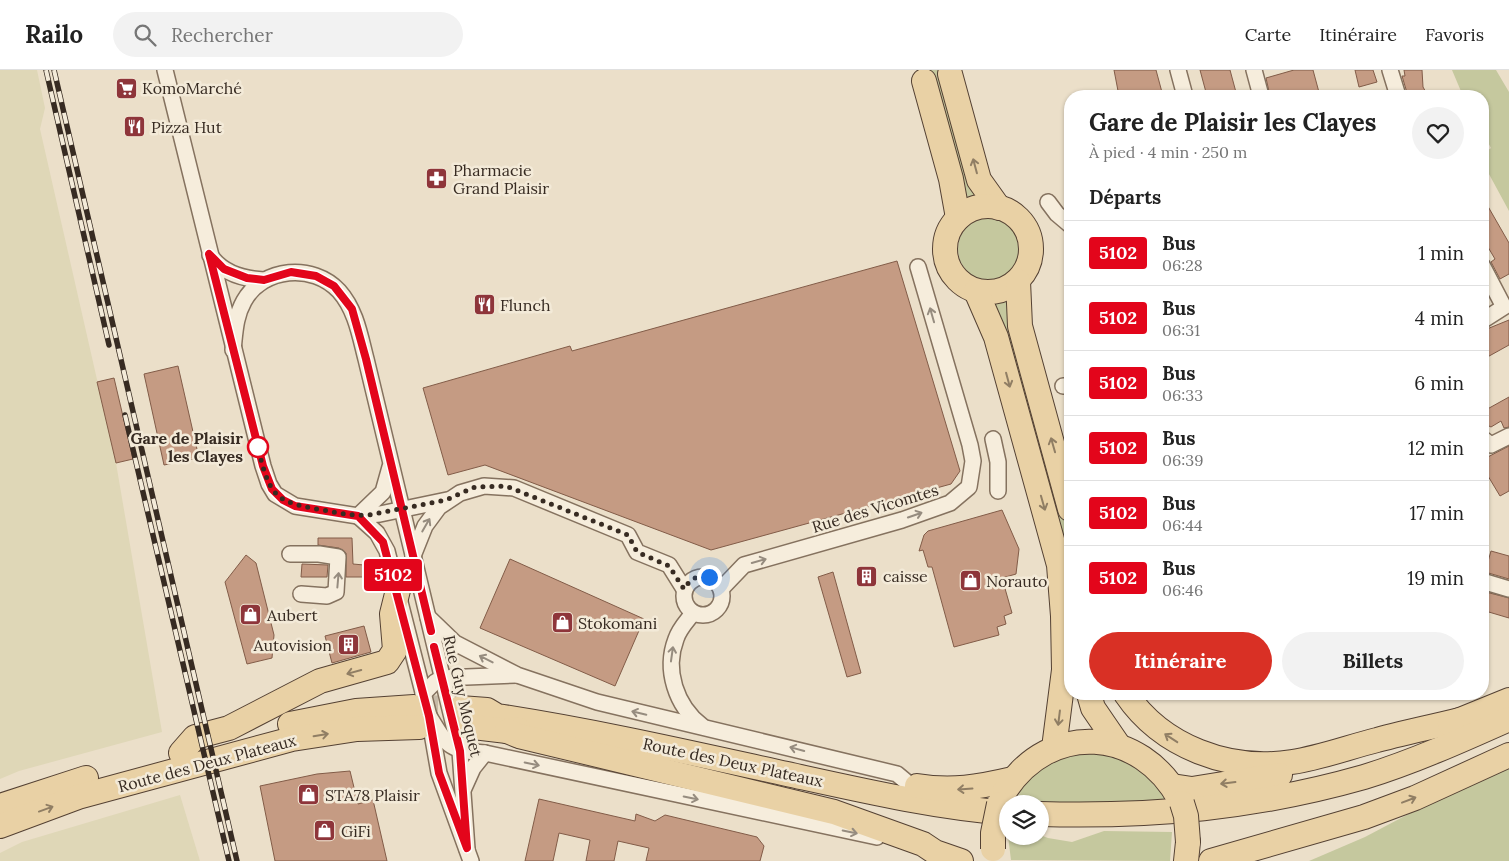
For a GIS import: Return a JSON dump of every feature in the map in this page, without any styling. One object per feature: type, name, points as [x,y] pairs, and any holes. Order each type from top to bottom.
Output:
[{"type":"main road","points":[[950,74],[979,180],[999,208]]},
{"type":"main road","points":[[924,81],[951,179],[958,218]]},
{"type":"main road","points":[[979,207],[999,208],[1018,218],[1026,229],[1030,240],[1029,263],[1018,281],[1001,291],[991,293],[976,291],[958,281],[949,269],[946,260],[945,241],[950,229],[958,218],[979,207]]},
{"type":"main road","points":[[1018,281],[1020,326],[1064,487]]},
{"type":"main road","points":[[976,291],[996,337],[1059,565],[1064,616],[1064,670],[1054,748]]},
{"type":"main road","points":[[181,753],[195,737],[229,728],[320,681],[387,662],[395,650],[392,614],[398,590]]},
{"type":"main road","points":[[1091,700],[1093,708],[1119,746]]},
{"type":"main road","points":[[1131,700],[1143,715],[1178,742],[1204,754],[1251,764],[1292,762],[1466,719]]},
{"type":"main road","points":[[1177,794],[1192,789],[1304,771],[1350,759],[1466,719],[1509,700]]},
{"type":"main road","points":[[487,710],[499,708],[580,720],[939,790],[968,789],[1013,779],[1034,760],[1054,748],[1086,741],[1119,746],[1149,761],[1177,794],[1188,830],[1187,852]]},
{"type":"main road","name":"Route des Deux Plateaux","points":[[999,813],[892,797],[576,728],[497,716],[487,710],[462,717],[507,731],[520,729],[575,739],[891,808],[999,814]]},
{"type":"main road","name":"Route des Deux Plateaux","points":[[0,806],[74,782],[288,724],[356,711],[421,711]]},
{"type":"main road","name":"Route des Deux Plateaux","points":[[0,826],[78,797],[292,739],[357,729],[421,711]]},
{"type":"main road","points":[[1049,814],[1168,813],[1206,810],[1286,796],[1365,776],[1444,747],[1509,719]]},
{"type":"main road","points":[[1049,826],[1172,824],[1290,805],[1370,786],[1447,758],[1509,730]]},
{"type":"main road","points":[[507,731],[520,736],[834,812],[923,844],[935,852],[961,861]]},
{"type":"main road","points":[[1211,861],[1364,817],[1415,798],[1509,755]]},
{"type":"main road","points":[[1009,795],[1013,779]]},
{"type":"main road","points":[[1256,861],[1349,829],[1364,817]]},
{"type":"main road","points":[[994,855],[992,833],[999,823]]},
{"type":"street","points":[[164,70],[263,466],[275,494],[295,506],[358,516],[446,500],[475,487],[506,486],[628,535],[637,552],[669,566],[684,589],[685,604],[693,613],[704,615],[714,612],[721,602],[721,589],[714,580],[703,576],[691,580],[684,589]]},
{"type":"street","points":[[1178,70],[1183,90]]},
{"type":"street","points":[[1254,70],[1259,90]]},
{"type":"street","points":[[1390,70],[1396,90]]},
{"type":"street","points":[[1048,202],[1064,220]]},
{"type":"street","name":"Rue Guy Moquet","points":[[209,254],[220,265],[234,274],[264,280],[291,272],[310,274],[328,282],[345,298],[357,324],[460,751],[469,855]]},
{"type":"street","name":"Rue des Vicomtes","points":[[721,589],[744,565],[910,517],[950,503],[969,487],[973,462],[970,445],[918,266]]},
{"type":"street","points":[[1489,278],[1506,308],[1489,317]]},
{"type":"street","name":"Rue Guy Moquet","points":[[233,350],[240,310],[246,298],[264,280]]},
{"type":"street","points":[[1489,443],[1491,445],[1509,436]]},
{"type":"street","points":[[993,439],[998,462],[998,491]]},
{"type":"street","points":[[358,516],[383,492],[391,464]]},
{"type":"street","points":[[413,556],[427,523],[446,500]]},
{"type":"street","name":"Rue Guy Moquet","points":[[358,516],[383,542],[398,590],[421,711],[439,773],[469,855]]},
{"type":"street","points":[[290,554],[319,554],[338,557],[336,592],[327,596],[301,594]]},
{"type":"street","points":[[1489,583],[1509,589]]},
{"type":"street","points":[[693,613],[677,636],[672,653],[672,675],[683,705],[704,727]]},
{"type":"street","points":[[427,616],[455,643],[517,675],[597,702],[897,774],[909,784]]},
{"type":"street","points":[[517,675],[442,678],[435,682],[421,711],[443,739],[451,747],[460,751],[485,753],[892,840],[922,851],[935,852]]},
{"type":"street","points":[[464,788],[473,768],[485,753]]},
{"type":"shaded area","points":[[0,70],[37,70],[45,108],[40,129],[116,463],[162,732],[19,771],[0,779]]},
{"type":"shaded area","points":[[180,795],[200,861],[0,861],[0,853],[22,842]]},
{"type":"green space","points":[[928,70],[942,70],[977,197],[964,201]]},
{"type":"green space","points":[[1452,70],[1496,70],[1509,92],[1509,211],[1489,174],[1489,150],[1491,148],[1489,144],[1489,90],[1460,90]]},
{"type":"green space","points":[[990,217],[1008,223],[1016,231],[1022,249],[1016,267],[1008,275],[990,281],[972,275],[964,267],[958,249],[964,231],[972,223]]},
{"type":"green space","points":[[1010,301],[1064,520],[1064,609],[993,304]]},
{"type":"green space","points":[[1083,753],[1098,754],[1112,757],[1134,766],[1152,782],[1169,804],[1049,804],[1049,795],[1019,795],[1025,784],[1042,769]]},
{"type":"green space","points":[[1509,761],[1509,861],[1309,861],[1365,837]]},
{"type":"green space","points":[[1104,831],[1172,832],[1170,861],[1011,860],[1009,845],[1049,845],[1049,838],[1072,842]]},
{"type":"building","points":[[1114,70],[1156,70],[1161,90],[1118,90]]},
{"type":"building","points":[[1200,70],[1230,70],[1235,90],[1205,90]]},
{"type":"building","points":[[1294,70],[1313,70],[1318,90],[1269,90],[1266,78]]},
{"type":"building","points":[[1355,70],[1373,70],[1377,82],[1359,87]]},
{"type":"building","points":[[1404,70],[1422,70],[1425,90],[1406,90],[1402,76],[1405,76]]},
{"type":"building","points":[[1489,208],[1509,243],[1509,274],[1500,279],[1491,262],[1495,259],[1489,249]]},
{"type":"building","points":[[897,261],[960,471],[951,484],[711,550],[485,465],[448,475],[423,388],[570,346],[572,351]]},
{"type":"building","points":[[1509,320],[1509,345],[1489,356],[1489,328]]},
{"type":"building","points":[[178,366],[199,458],[164,465],[144,374]]},
{"type":"building","points":[[114,378],[133,459],[116,463],[97,382]]},
{"type":"building","points":[[1509,397],[1509,427],[1504,428],[1501,421],[1491,427],[1489,426],[1489,408]]},
{"type":"building","points":[[1509,446],[1509,491],[1500,496],[1489,478],[1489,456]]},
{"type":"building","name":"Norauto","points":[[1002,510],[1019,549],[1016,574],[1002,578],[1012,613],[1004,616],[1006,624],[997,627],[999,635],[954,647],[932,567],[928,567],[923,550],[919,551],[924,535],[928,531]]},
{"type":"building","points":[[318,538],[352,538],[353,564],[364,565],[364,577],[346,577],[346,553],[339,548],[318,545]]},
{"type":"building","points":[[1491,551],[1509,556],[1509,579],[1489,573]]},
{"type":"building","name":"Aubert","points":[[246,555],[256,563],[274,635],[272,658],[247,664],[225,582]]},
{"type":"building","name":"Stokomani","points":[[510,559],[644,619],[615,686],[480,628]]},
{"type":"building","points":[[302,564],[328,565],[327,577],[301,577]]},
{"type":"building","points":[[833,572],[861,673],[847,677],[818,577]]},
{"type":"building","points":[[1489,593],[1509,598],[1509,618],[1489,612]]},
{"type":"building","name":"Autovision","points":[[364,626],[371,652],[332,663],[325,636]]},
{"type":"building","name":"GiFi","points":[[350,771],[358,804],[373,800],[387,861],[275,861],[260,786],[317,774]]},
{"type":"building","points":[[539,799],[635,821],[636,814],[655,821],[665,815],[757,837],[764,846],[760,861],[646,861],[649,848],[618,841],[614,861],[586,861],[590,840],[559,833],[553,861],[525,861]]},
{"type":"tunnel","points":[[414,707],[460,708]]},
{"type":"railway","points":[[46,70],[109,345]]},
{"type":"railway","points":[[54,70],[237,861]]},
{"type":"railway","points":[[125,415],[229,861]]},
{"type":"bus line","name":"5102","points":[[431,631],[366,359],[352,309],[334,286],[316,276],[291,272],[264,280],[255,280],[242,277],[224,269],[209,254],[266,477],[275,494],[295,506],[358,516],[378,533],[387,550],[429,716],[439,773],[467,848],[460,751],[434,647]]},
{"type":"place","name":"KomoMarché","points":[[126,88]]},
{"type":"place","name":"Pizza Hut","points":[[135,127]]},
{"type":"place","name":"Pharmacie Grand Plaisir","points":[[437,179]]},
{"type":"place","name":"Flunch","points":[[484,305]]},
{"type":"place","name":"Gare de Plaisir les Clayes","points":[[258,447]]},
{"type":"place","name":"caisse","points":[[867,576]]},
{"type":"place","name":"Norauto","points":[[970,581]]},
{"type":"place","name":"Aubert","points":[[251,615]]},
{"type":"place","name":"Stokomani","points":[[562,623]]},
{"type":"place","name":"Autovision","points":[[348,645]]},
{"type":"place","name":"STA78 Plaisir","points":[[309,795]]},
{"type":"place","name":"GiFi","points":[[325,831]]},
{"type":"route","points":[[258,447],[257,445],[266,477],[275,494],[295,506],[358,516],[380,514],[446,500],[475,487],[506,486],[598,521],[628,535],[637,552],[669,566],[684,589],[691,580],[697,577],[709,577]]}]
